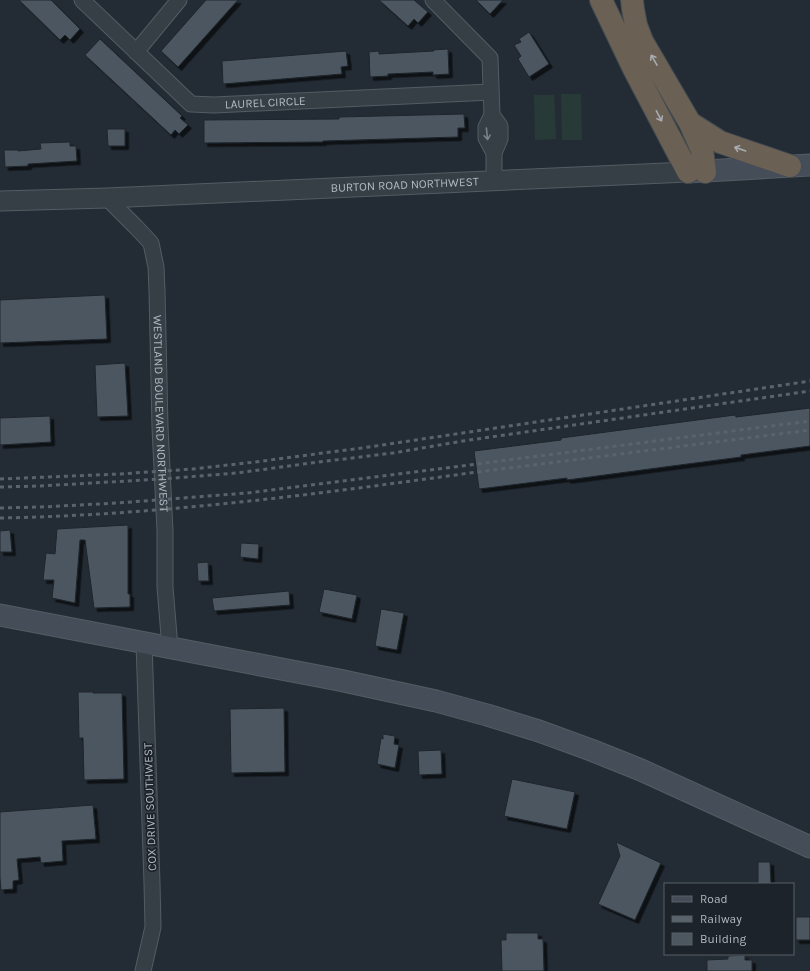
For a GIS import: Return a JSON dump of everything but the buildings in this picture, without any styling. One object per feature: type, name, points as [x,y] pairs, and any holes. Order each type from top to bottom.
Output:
[{"type":"highway","points":[[601,0],[634,69],[697,172]]},
{"type":"highway","points":[[632,0],[636,25],[642,40],[690,123],[702,150],[697,172]]},
{"type":"highway","points":[[690,123],[720,142],[803,165]]},
{"type":"main road","name":"BURTON ROAD NORTHWEST","points":[[697,172],[803,165]]},
{"type":"main road","points":[[0,615],[387,690],[436,701],[487,715],[539,731],[641,770],[810,846]]},
{"type":"street","name":"LAUREL CIRCLE","points":[[82,0],[191,104],[222,104],[492,92]]},
{"type":"street","points":[[136,52],[180,0]]},
{"type":"street","points":[[433,0],[490,58],[492,115],[486,127],[486,138],[494,153],[494,180]]},
{"type":"street","name":"BURTON ROAD NORTHWEST","points":[[0,201],[107,198],[697,172]]},
{"type":"street","name":"WESTLAND BOULEVARD NORTHWEST","points":[[107,198],[151,243],[156,267],[165,531],[165,587],[170,648]]},
{"type":"street","name":"COX DRIVE SOUTHWEST","points":[[143,971],[153,927],[144,643]]},
{"type":"shaded area","points":[[561,94],[581,94],[582,140],[562,140]]},
{"type":"shaded area","points":[[534,95],[554,95],[556,139],[535,140]]},
{"type":"railway","points":[[0,479],[119,474],[193,469],[255,462],[369,447],[810,381]]},
{"type":"railway","points":[[0,487],[162,479],[237,473],[393,453],[463,441],[810,391]]},
{"type":"railway","points":[[0,508],[118,503],[247,493],[810,421]]},
{"type":"railway","points":[[0,518],[120,513],[239,502],[810,430]]}]
